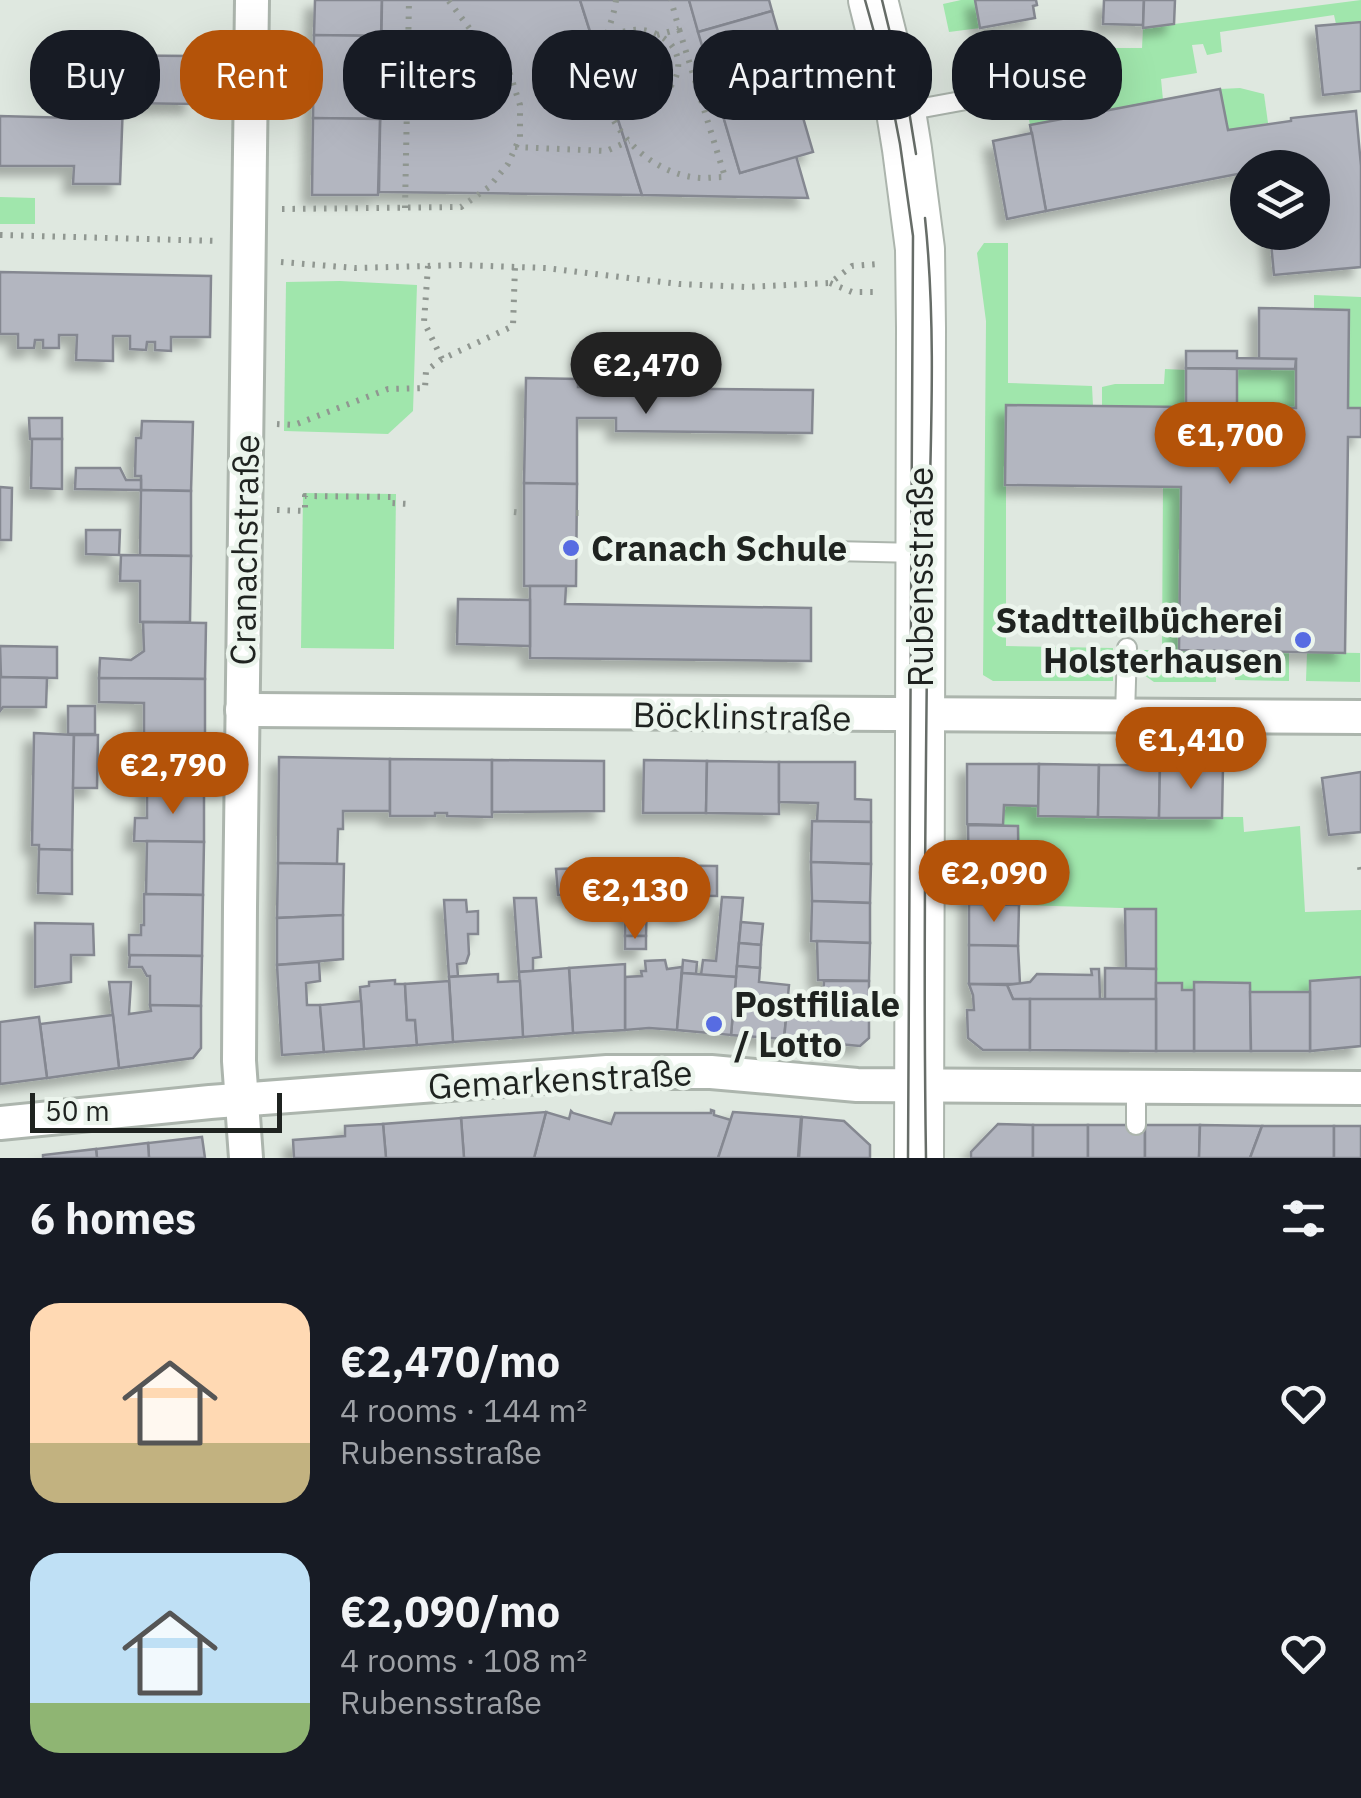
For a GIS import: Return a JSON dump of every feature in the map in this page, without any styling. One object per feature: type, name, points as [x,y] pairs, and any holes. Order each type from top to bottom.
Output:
[{"type":"main road","name":"Rubensstraße","points":[[873,0],[880,30]]},
{"type":"main road","name":"Rubensstraße","points":[[902,120],[920,249],[918,1158]]},
{"type":"street","name":"Cranachstraße","points":[[246,1158],[239,1042],[252,0]]},
{"type":"street","name":"Böcklinstraße","points":[[242,710],[1361,717]]},
{"type":"street","name":"Gemarkenstraße","points":[[0,1123],[543,1075],[642,1071],[711,1072],[826,1084],[1361,1088]]},
{"type":"lane","points":[[834,551],[920,554]]},
{"type":"lane","points":[[1124,715],[1127,648]]},
{"type":"lane","points":[[1136,1086],[1136,1125]]},
{"type":"path","points":[[406,208],[408,0]]},
{"type":"path","points":[[282,209],[461,206],[489,187],[508,164],[520,138],[520,104],[510,74],[489,54],[448,0]]},
{"type":"path","points":[[609,30],[616,0]]},
{"type":"path","points":[[612,120],[620,133],[666,169],[699,178],[725,177],[671,0]]},
{"type":"path","points":[[673,31],[679,29]]},
{"type":"path","points":[[673,49],[679,69],[673,84]]},
{"type":"path","points":[[515,147],[606,151],[629,140]]},
{"type":"path","points":[[0,235],[249,240]]},
{"type":"path","points":[[280,262],[355,268],[546,268],[679,284],[830,284],[852,292],[877,292]]},
{"type":"path","points":[[830,284],[852,266],[877,264]]},
{"type":"path","points":[[428,266],[424,322],[442,358]]},
{"type":"path","points":[[277,424],[294,425],[388,389],[425,388],[426,371],[442,358],[513,326],[514,267]]},
{"type":"path","points":[[276,510],[305,511],[305,496],[391,497],[391,503],[410,504]]},
{"type":"path","points":[[514,512],[524,512]]},
{"type":"green space","points":[[975,0],[980,28],[949,32],[943,4]]},
{"type":"green space","points":[[1361,0],[1361,22],[1336,24],[1334,15],[1220,32],[1222,52],[1207,55],[1203,44],[1192,45],[1197,73],[1161,79],[1163,100],[1122,108],[1122,48],[1142,48],[1143,28]]},
{"type":"green space","points":[[1240,88],[1264,94],[1268,123],[1228,130],[1220,89]]},
{"type":"green space","points":[[1029,120],[1057,120],[1030,125]]},
{"type":"green space","points":[[0,197],[35,198],[35,224],[0,224]]},
{"type":"green space","points":[[984,243],[1008,243],[1008,383],[1092,386],[1093,406],[1006,406],[1006,646],[1113,648],[1113,681],[993,681],[983,675],[986,321],[977,253]]},
{"type":"green space","points":[[286,282],[417,285],[413,411],[388,434],[284,431]]},
{"type":"green space","points":[[1314,295],[1361,297],[1361,408],[1348,408],[1349,310],[1314,309]]},
{"type":"green space","points":[[1165,369],[1186,370],[1186,407],[1102,406],[1102,387],[1164,384]]},
{"type":"green space","points":[[1237,369],[1295,369],[1296,408],[1237,407]]},
{"type":"green space","points":[[1163,487],[1181,487],[1179,650],[1216,651],[1216,682],[1154,682],[1144,675],[1144,650],[1162,650]]},
{"type":"green space","points":[[303,493],[396,494],[394,649],[301,648]]},
{"type":"green space","points":[[1235,651],[1289,652],[1289,681],[1235,680]]},
{"type":"green space","points":[[1307,652],[1360,653],[1360,682],[1306,681]]},
{"type":"green space","points":[[1004,805],[1038,805],[1038,816],[1243,817],[1244,832],[1300,826],[1305,912],[1361,910],[1361,977],[1310,980],[1310,992],[1250,992],[1250,982],[1195,982],[1194,990],[1182,990],[1182,983],[1156,983],[1156,909],[1019,905],[1018,826],[1004,825]]},
{"type":"building","points":[[315,0],[382,0],[381,30],[343,30],[343,35],[323,35],[323,30],[314,30]]},
{"type":"building","points":[[382,0],[580,0],[590,30],[532,30],[532,120],[618,120],[642,195],[379,192],[380,120],[512,120],[512,30],[382,30]]},
{"type":"building","points":[[580,0],[689,0],[698,30],[693,30],[693,120],[724,120],[740,173],[796,156],[808,198],[642,195],[618,120],[673,120],[673,30],[590,30]]},
{"type":"building","points":[[689,0],[769,0],[772,11],[697,30]]},
{"type":"building","points":[[975,0],[1036,0],[1035,18],[980,28]]},
{"type":"building","points":[[1104,0],[1144,0],[1143,25],[1103,24]]},
{"type":"building","points":[[1144,0],[1175,0],[1174,24],[1143,28]]},
{"type":"building","points":[[772,11],[778,30],[705,30]]},
{"type":"building","points":[[1361,22],[1361,91],[1323,95],[1316,26]]},
{"type":"building","points":[[323,35],[343,35],[343,118],[323,118]]},
{"type":"building","points":[[160,56],[180,56],[180,104],[160,104]]},
{"type":"building","points":[[1220,89],[1228,130],[1356,111],[1361,166],[1361,267],[1274,275],[1272,250],[1330,250],[1330,150],[1230,150],[1230,175],[1046,211],[1030,125],[1056,120],[1122,120],[1122,108]]},
{"type":"building","points":[[0,116],[30,117],[30,120],[122,120],[120,184],[73,184],[74,166],[0,166]]},
{"type":"building","points":[[313,120],[380,120],[378,195],[312,195]]},
{"type":"building","points":[[724,120],[804,120],[813,152],[740,173]]},
{"type":"building","points":[[1032,133],[1046,211],[1007,219],[993,141]]},
{"type":"building","points":[[0,272],[211,276],[210,337],[171,337],[171,351],[155,350],[155,342],[147,342],[146,350],[130,349],[130,336],[113,336],[113,361],[76,360],[77,335],[59,335],[59,348],[43,348],[43,340],[35,340],[34,348],[18,348],[18,334],[0,334]]},
{"type":"building","points":[[1259,308],[1349,310],[1348,408],[1361,408],[1361,437],[1348,437],[1345,653],[1179,650],[1181,487],[1005,485],[1006,405],[1186,407],[1186,368],[1237,369],[1237,407],[1296,408],[1296,359],[1259,359]]},
{"type":"building","points":[[1186,351],[1237,351],[1237,358],[1296,359],[1295,369],[1186,368]]},
{"type":"building","points":[[526,378],[578,379],[578,387],[617,384],[617,388],[813,390],[812,433],[616,431],[616,418],[577,418],[577,484],[524,483]]},
{"type":"building","points":[[29,418],[62,418],[62,439],[30,439]]},
{"type":"building","points":[[142,421],[193,422],[191,491],[141,490],[141,476],[135,476],[136,438],[141,438]]},
{"type":"building","points":[[32,439],[62,439],[62,489],[31,488]]},
{"type":"building","points":[[76,468],[120,468],[126,480],[141,480],[141,490],[75,489]]},
{"type":"building","points":[[524,483],[577,484],[576,586],[524,586]]},
{"type":"building","points":[[0,487],[12,488],[11,540],[0,540]]},
{"type":"building","points":[[141,490],[191,491],[191,556],[140,555]]},
{"type":"building","points":[[86,530],[120,530],[119,555],[86,554]]},
{"type":"building","points":[[121,555],[191,556],[190,622],[140,622],[140,581],[120,581]]},
{"type":"building","points":[[530,586],[566,586],[565,604],[811,608],[811,661],[530,658]]},
{"type":"building","points":[[458,599],[530,600],[530,646],[457,644]]},
{"type":"building","points":[[143,622],[206,623],[205,679],[99,678],[100,658],[131,660],[144,651]]},
{"type":"building","points":[[0,646],[57,647],[57,678],[1,677]]},
{"type":"building","points":[[0,677],[47,678],[46,707],[3,707],[0,711]]},
{"type":"building","points":[[99,678],[205,679],[205,736],[144,735],[144,703],[99,702]]},
{"type":"building","points":[[68,706],[95,706],[95,734],[68,734]]},
{"type":"building","points":[[34,733],[74,735],[72,850],[39,849],[39,845],[32,845]]},
{"type":"building","points":[[74,735],[98,735],[97,788],[73,788]]},
{"type":"building","points":[[147,735],[205,736],[204,789],[147,789]]},
{"type":"building","points":[[279,757],[390,759],[390,811],[343,811],[337,864],[278,863]]},
{"type":"building","points":[[390,759],[492,760],[492,817],[447,813],[390,816]]},
{"type":"building","points":[[492,760],[604,761],[604,811],[492,812]]},
{"type":"building","points":[[644,760],[707,761],[706,813],[643,813]]},
{"type":"building","points":[[707,761],[779,762],[779,814],[706,813]]},
{"type":"building","points":[[779,762],[855,762],[855,799],[871,800],[871,822],[817,821],[818,803],[779,802]]},
{"type":"building","points":[[967,764],[1039,764],[1039,806],[1004,805],[1003,825],[967,824]]},
{"type":"building","points":[[1039,764],[1099,765],[1098,817],[1038,816]]},
{"type":"building","points":[[1099,765],[1160,765],[1159,818],[1098,817]]},
{"type":"building","points":[[1160,765],[1223,766],[1222,818],[1159,818]]},
{"type":"building","points":[[1361,772],[1361,832],[1329,835],[1322,778]]},
{"type":"building","points":[[147,789],[204,789],[204,842],[134,841],[135,818],[147,818]]},
{"type":"building","points":[[812,821],[871,822],[871,864],[811,862]]},
{"type":"building","points":[[968,825],[1018,826],[1019,905],[969,904]]},
{"type":"building","points":[[147,841],[204,842],[203,895],[146,894]]},
{"type":"building","points":[[39,849],[72,850],[72,894],[38,893]]},
{"type":"building","points":[[811,862],[871,864],[870,903],[812,901]]},
{"type":"building","points":[[278,863],[344,864],[343,915],[277,918]]},
{"type":"building","points":[[625,865],[717,866],[717,896],[625,895]]},
{"type":"building","points":[[625,867],[625,895],[558,895],[556,869]]},
{"type":"building","points":[[144,894],[203,895],[202,956],[129,955],[129,935],[141,935],[144,925]]},
{"type":"building","points":[[625,895],[647,895],[646,936],[625,936]]},
{"type":"building","points":[[673,896],[688,897],[687,913],[672,912]]},
{"type":"building","points":[[722,897],[743,898],[736,977],[701,975],[703,960],[716,961]]},
{"type":"building","points":[[514,898],[536,898],[541,957],[533,958],[533,971],[519,972]]},
{"type":"building","points":[[444,900],[466,900],[467,912],[478,911],[478,934],[468,934],[469,954],[466,963],[457,964],[458,976],[449,977]]},
{"type":"building","points":[[812,901],[870,903],[870,943],[811,941]]},
{"type":"building","points":[[969,904],[1019,905],[1018,946],[969,945]]},
{"type":"building","points":[[1125,909],[1156,909],[1156,969],[1126,969]]},
{"type":"building","points":[[343,915],[343,959],[277,965],[277,918]]},
{"type":"building","points":[[741,922],[763,924],[761,945],[739,943]]},
{"type":"building","points":[[35,923],[93,924],[94,955],[71,955],[71,982],[35,987]]},
{"type":"building","points":[[625,936],[646,936],[646,949],[625,949]]},
{"type":"building","points":[[817,941],[870,943],[869,981],[818,980]]},
{"type":"building","points":[[739,943],[761,945],[760,968],[737,966]]},
{"type":"building","points":[[969,945],[1018,946],[1020,984],[969,984]]},
{"type":"building","points":[[130,955],[202,956],[201,1006],[150,1005],[150,976],[142,967],[129,967]]},
{"type":"building","points":[[665,960],[667,969],[682,967],[677,1030],[625,1030],[625,977],[642,976],[645,961]]},
{"type":"building","points":[[683,960],[697,962],[696,974],[682,973]]},
{"type":"building","points":[[319,962],[320,981],[306,983],[307,1005],[320,1005],[324,1052],[282,1055],[277,965]]},
{"type":"building","points":[[625,964],[625,1030],[573,1033],[569,968]]},
{"type":"building","points":[[737,966],[760,968],[759,982],[789,985],[784,1039],[731,1035]]},
{"type":"building","points":[[569,968],[573,1033],[523,1037],[519,972]]},
{"type":"building","points":[[1105,968],[1156,969],[1156,999],[1105,1000]]},
{"type":"building","points":[[1091,969],[1099,969],[1100,1000],[1013,999],[1007,985],[1030,982],[1037,974],[1092,975]]},
{"type":"building","points":[[682,973],[736,977],[731,1035],[677,1030]]},
{"type":"building","points":[[498,974],[498,982],[520,981],[523,1037],[453,1042],[449,977]]},
{"type":"building","points":[[1361,977],[1361,1046],[1310,1051],[1310,981]]},
{"type":"building","points":[[395,980],[395,984],[405,984],[407,1020],[415,1020],[417,1045],[364,1049],[360,987],[369,986],[369,982]]},
{"type":"building","points":[[449,981],[453,1042],[417,1045],[415,1020],[407,1020],[405,984]]},
{"type":"building","points":[[824,981],[869,981],[869,1038],[860,1046],[784,1039],[788,1000],[823,999]]},
{"type":"building","points":[[109,982],[131,982],[129,1014],[151,1011],[150,1005],[201,1006],[201,1048],[193,1058],[119,1068]]},
{"type":"building","points":[[1194,982],[1250,983],[1251,1051],[1194,1051]]},
{"type":"building","points":[[1156,983],[1182,983],[1182,990],[1194,990],[1194,1051],[1156,1051]]},
{"type":"building","points":[[969,984],[1007,985],[1013,999],[1030,999],[1030,1050],[983,1050],[968,1038],[967,1010],[974,1010]]},
{"type":"building","points":[[1250,992],[1310,992],[1310,1051],[1251,1051]]},
{"type":"building","points":[[1030,999],[1156,999],[1156,1051],[1030,1050]]},
{"type":"building","points":[[361,1001],[364,1049],[324,1052],[320,1005]]},
{"type":"building","points":[[113,1015],[119,1068],[47,1078],[40,1024]]},
{"type":"building","points":[[39,1017],[47,1078],[0,1084],[0,1022]]},
{"type":"building","points":[[711,1110],[714,1115],[731,1120],[718,1158],[534,1158],[546,1112],[569,1119],[571,1111],[611,1124],[615,1113]]},
{"type":"building","points":[[546,1112],[534,1158],[464,1158],[461,1118]]},
{"type":"building","points":[[733,1112],[801,1117],[798,1158],[718,1158]]},
{"type":"building","points":[[802,1117],[844,1121],[870,1145],[870,1158],[799,1158]]},
{"type":"building","points":[[461,1118],[464,1158],[386,1158],[383,1124]]},
{"type":"building","points":[[383,1124],[386,1158],[294,1158],[293,1140],[345,1136],[345,1126]]},
{"type":"building","points":[[998,1124],[1033,1125],[1033,1158],[971,1158],[971,1152]]},
{"type":"building","points":[[1033,1125],[1088,1125],[1088,1158],[1033,1158]]},
{"type":"building","points":[[1088,1125],[1145,1125],[1145,1158],[1088,1158]]},
{"type":"building","points":[[1145,1125],[1200,1125],[1199,1158],[1145,1158]]},
{"type":"building","points":[[1200,1125],[1262,1126],[1250,1158],[1199,1158]]},
{"type":"building","points":[[1262,1126],[1334,1126],[1334,1158],[1250,1158]]},
{"type":"building","points":[[1334,1126],[1361,1126],[1361,1158],[1334,1158]]},
{"type":"building","points":[[202,1137],[205,1158],[149,1158],[148,1143]]},
{"type":"building","points":[[148,1143],[149,1158],[97,1158],[96,1149]]},
{"type":"building","points":[[96,1149],[97,1158],[43,1158],[43,1155]]},
{"type":"tram line","points":[[865,0],[888,82],[913,236],[908,1158]]},
{"type":"tram line","points":[[882,0],[916,154]]},
{"type":"tram line","points":[[925,218],[932,348],[925,862],[926,1158]]},
{"type":"place","name":"Cranach Schule","points":[[571,548]]},
{"type":"place","name":"Stadtteilbücherei Holsterhausen","points":[[1303,640]]},
{"type":"place","name":"Postfiliale / Lotto","points":[[714,1024]]}]
